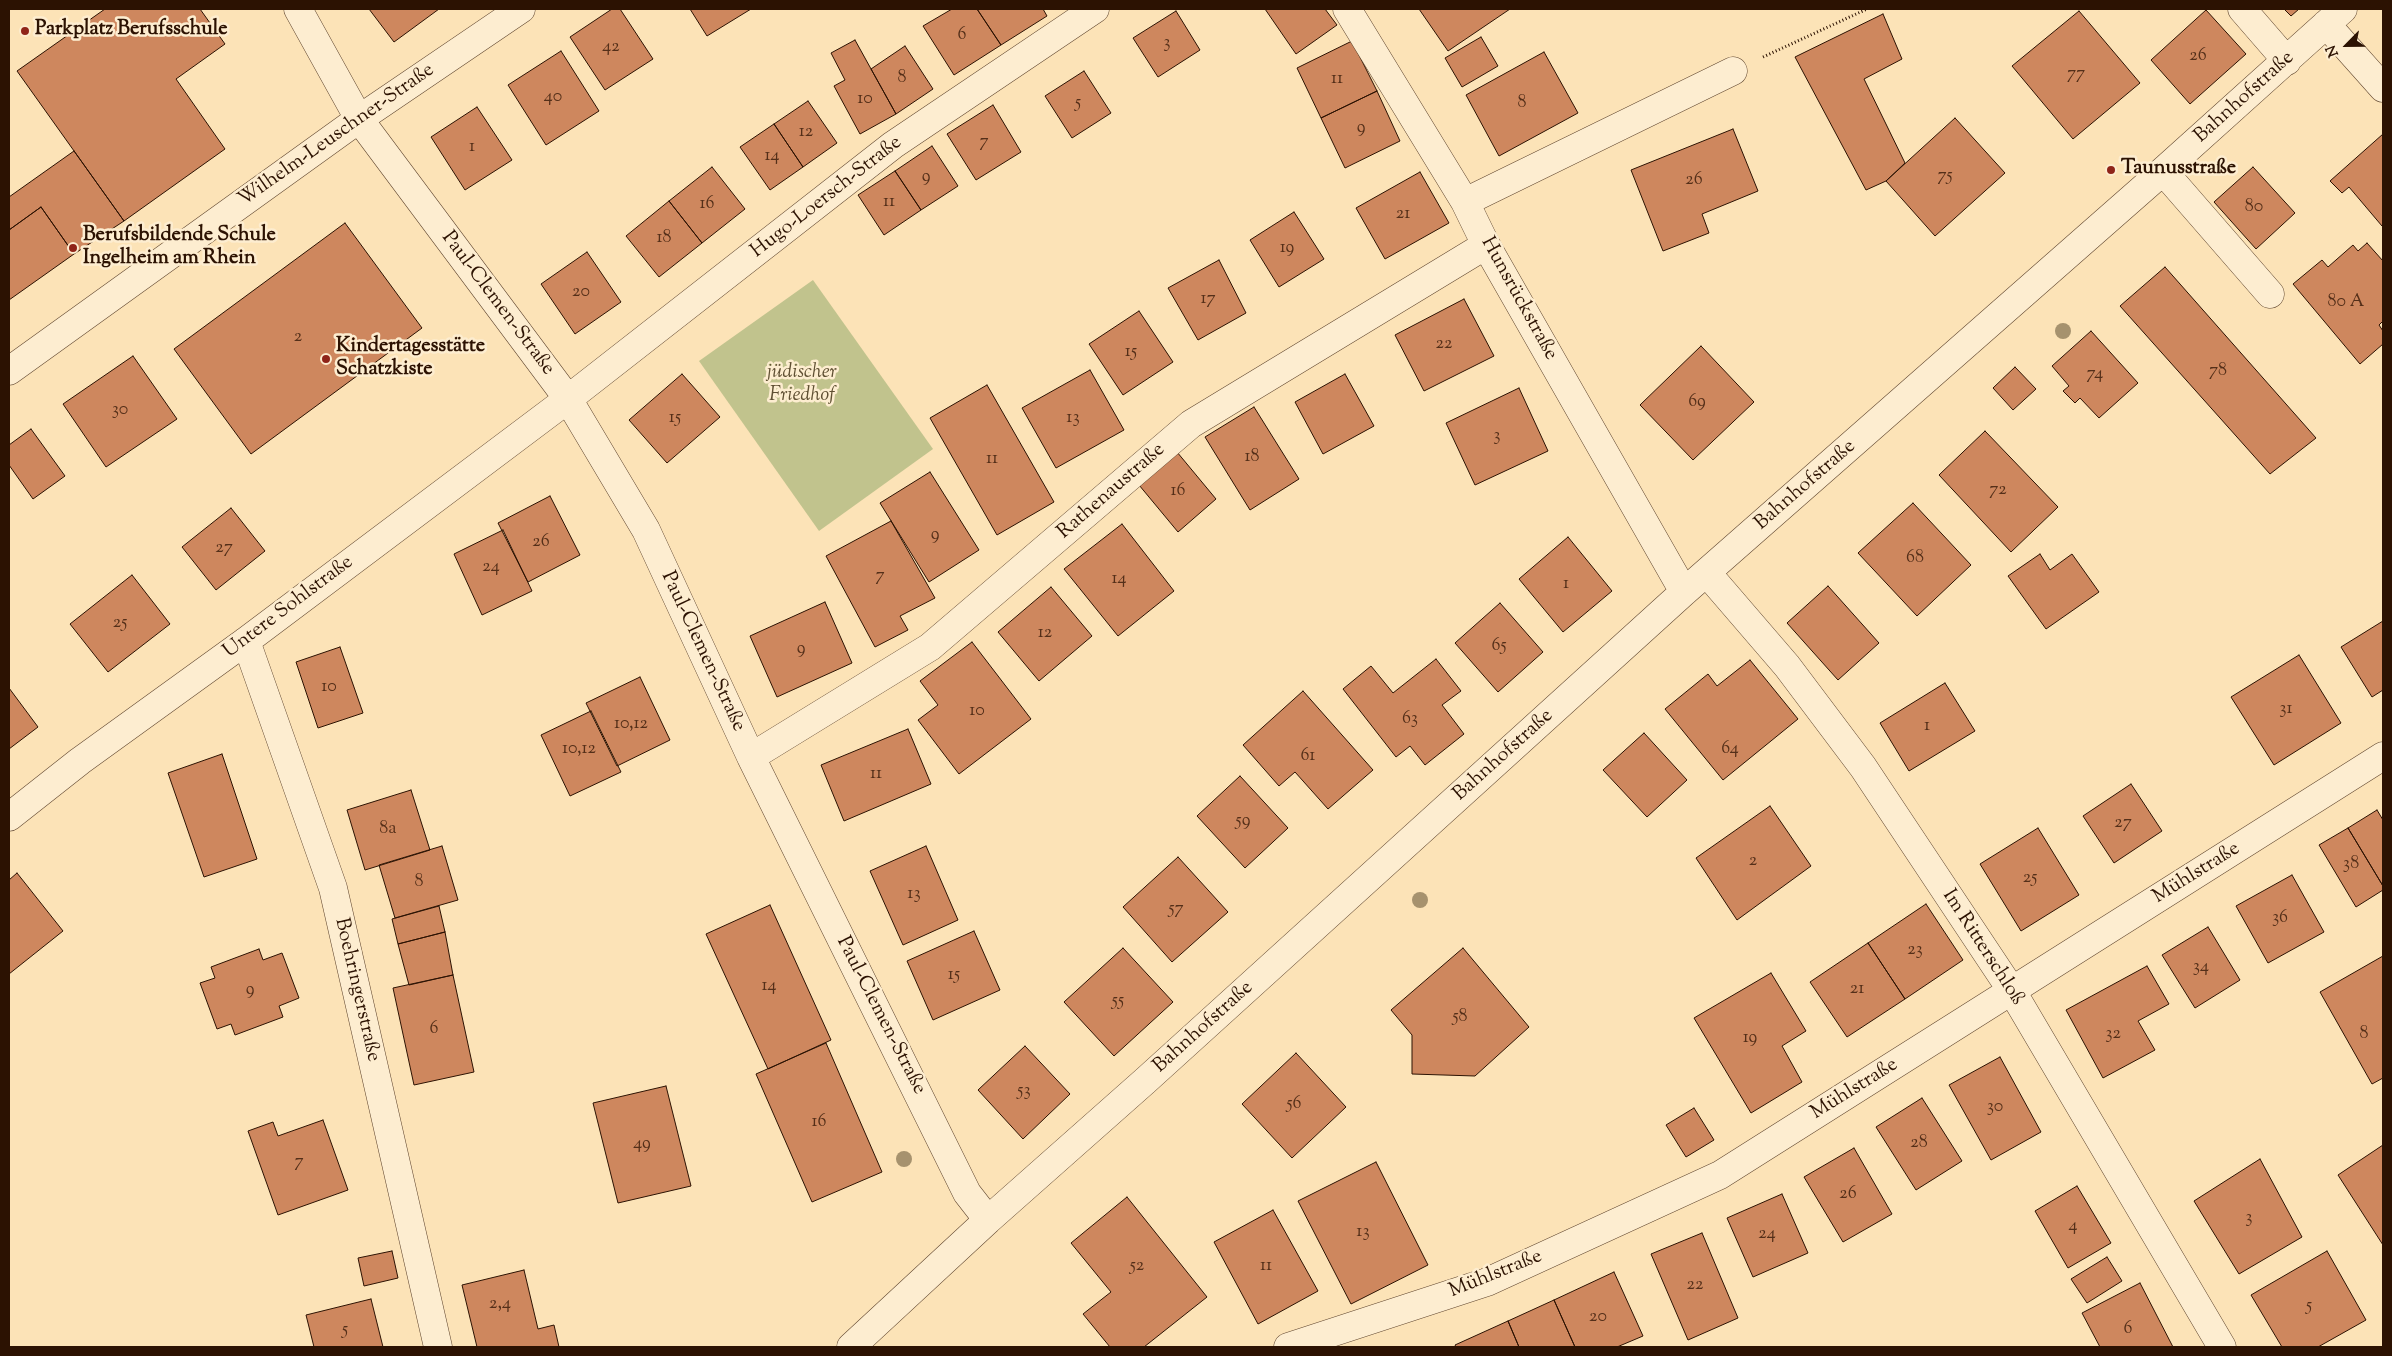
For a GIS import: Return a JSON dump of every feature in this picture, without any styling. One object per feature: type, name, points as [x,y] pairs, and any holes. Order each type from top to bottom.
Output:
[{"type":"street","name":"Paul-Clemen-Straße","points":[[298,9],[358,119],[568,399],[646,530],[751,757],[967,1193],[988,1220]]},
{"type":"street","name":"Wilhelm-Leuschner-Straße","points":[[9,371],[358,119],[521,9]]},
{"type":"street","name":"Hugo-Loersch-Straße","points":[[568,399],[893,145],[1095,9]]},
{"type":"street","name":"Hunsrückstraße","points":[[1347,9],[1465,202],[1486,245],[1684,592]]},
{"type":"street","points":[[2242,9],[2287,61]]},
{"type":"street","name":"Bahnhofstraße","points":[[851,1347],[988,1220],[1167,1061],[1684,592],[2163,171],[2287,61],[2334,16],[2383,88]]},
{"type":"street","points":[[1465,202],[1733,71]]},
{"type":"street","points":[[2163,171],[2270,294]]},
{"type":"street","name":"Rathenaustraße","points":[[751,757],[930,647],[1191,424],[1486,245]]},
{"type":"street","name":"Untere Sohlstraße","points":[[9,817],[80,761],[246,641],[568,399]]},
{"type":"street","name":"Im Ritterschloß","points":[[1707,573],[1787,666],[1863,767],[2012,991],[2222,1347]]},
{"type":"street","name":"Boehringerstraße","points":[[246,641],[332,888],[438,1347]]},
{"type":"street","name":"Mühlstraße","points":[[1288,1347],[1488,1282],[1720,1175],[2383,756]]},
{"type":"path","points":[[1733,71],[1868,9]]},
{"type":"green space","name":"jüdischer Friedhof","points":[[813,280],[933,449],[819,531],[699,361]]},
{"type":"building","points":[[105,9],[200,9],[225,44],[176,79],[225,149],[124,221],[17,71]]},
{"type":"building","points":[[369,9],[439,9],[394,42]]},
{"type":"building","points":[[612,9],[620,9],[653,59],[605,90],[570,37]]},
{"type":"building","points":[[690,9],[751,9],[707,36]]},
{"type":"building","points":[[952,9],[977,9],[1001,45],[954,75],[923,26]]},
{"type":"building","points":[[977,9],[1043,9],[1047,16],[1001,45]]},
{"type":"building","points":[[1265,9],[1325,9],[1337,25],[1296,54]]},
{"type":"building","points":[[1419,9],[1510,9],[1448,51]]},
{"type":"building","points":[[2284,9],[2299,9],[2291,16]]},
{"type":"building","points":[[2206,10],[2246,54],[2190,104],[2151,60]]},
{"type":"building","points":[[1176,11],[1200,50],[1158,77],[1133,38]]},
{"type":"building","points":[[2079,11],[2140,83],[2073,139],[2012,66]]},
{"type":"building","points":[[1883,14],[1902,59],[1864,79],[1905,163],[1886,181],[1866,190],[1795,57]]},
{"type":"building","points":[[1481,37],[1498,66],[1462,87],[1445,58]]},
{"type":"building","points":[[855,40],[896,114],[860,134],[834,86],[845,80],[831,53]]},
{"type":"building","points":[[1352,41],[1377,91],[1321,118],[1297,68]]},
{"type":"building","points":[[905,46],[933,89],[896,114],[871,69]]},
{"type":"building","points":[[561,51],[599,111],[546,145],[508,85]]},
{"type":"building","points":[[1544,52],[1578,113],[1499,156],[1466,95]]},
{"type":"building","points":[[1084,71],[1111,113],[1072,138],[1045,96]]},
{"type":"building","points":[[1377,91],[1400,141],[1345,168],[1321,118]]},
{"type":"building","points":[[808,101],[837,143],[803,167],[774,124]]},
{"type":"building","points":[[993,105],[1021,152],[976,180],[947,134]]},
{"type":"building","points":[[477,107],[512,160],[465,190],[431,137]]},
{"type":"building","points":[[1955,118],[2005,173],[1935,236],[1886,181]]},
{"type":"building","points":[[774,124],[803,167],[770,190],[740,147]]},
{"type":"building","points":[[1733,129],[1758,191],[1702,214],[1709,233],[1663,251],[1631,170]]},
{"type":"building","points":[[2383,134],[2382,226],[2349,187],[2342,193],[2330,181]]},
{"type":"building","points":[[932,146],[958,186],[921,210],[895,171]]},
{"type":"building","points":[[74,151],[124,221],[74,254],[41,207],[9,230],[9,197]]},
{"type":"building","points":[[712,167],[745,209],[702,243],[669,201]]},
{"type":"building","points":[[2253,167],[2295,213],[2256,249],[2214,202]]},
{"type":"building","points":[[895,171],[921,210],[884,235],[858,195]]},
{"type":"building","points":[[1420,172],[1449,223],[1385,259],[1356,208]]},
{"type":"building","points":[[669,201],[702,243],[659,277],[626,236]]},
{"type":"building","points":[[41,207],[74,254],[9,300],[9,230]]},
{"type":"building","points":[[1294,212],[1324,259],[1279,287],[1250,240]]},
{"type":"building","points":[[345,223],[422,328],[251,454],[174,349]]},
{"type":"building","points":[[2367,243],[2383,261],[2383,321],[2379,325],[2383,331],[2383,344],[2360,364],[2293,284],[2322,260],[2328,267],[2353,245],[2358,251]]},
{"type":"building","points":[[587,252],[621,302],[575,334],[541,284]]},
{"type":"building","points":[[1219,260],[1246,313],[1198,340],[1168,288]]},
{"type":"building","points":[[2165,267],[2316,438],[2270,474],[2120,306]]},
{"type":"building","points":[[1464,299],[1494,356],[1424,391],[1395,335]]},
{"type":"building","points":[[1139,311],[1173,362],[1123,395],[1089,344]]},
{"type":"building","points":[[2091,331],[2138,383],[2099,418],[2080,398],[2075,403],[2063,391],[2069,386],[2052,366]]},
{"type":"building","points":[[1701,346],[1754,402],[1693,460],[1640,405]]},
{"type":"building","points":[[133,356],[177,419],[106,467],[63,404]]},
{"type":"building","points":[[2015,367],[2036,389],[2013,410],[1993,388]]},
{"type":"building","points":[[1090,370],[1124,430],[1056,468],[1022,408]]},
{"type":"building","points":[[682,374],[720,417],[667,463],[629,420]]},
{"type":"building","points":[[1345,374],[1374,426],[1323,454],[1295,402]]},
{"type":"building","points":[[987,385],[1054,502],[997,535],[930,418]]},
{"type":"building","points":[[1519,388],[1548,451],[1475,485],[1446,423]]},
{"type":"building","points":[[1254,407],[1299,479],[1250,510],[1205,437]]},
{"type":"building","points":[[31,429],[65,476],[33,499],[9,465],[9,445]]},
{"type":"building","points":[[1985,431],[2058,507],[2011,552],[1939,475]]},
{"type":"building","points":[[1177,452],[1216,499],[1178,532],[1139,485]]},
{"type":"building","points":[[930,472],[979,550],[929,582],[880,503]]},
{"type":"building","points":[[550,496],[580,555],[528,582],[498,523]]},
{"type":"building","points":[[1913,503],[1971,565],[1917,616],[1858,553]]},
{"type":"building","points":[[231,508],[265,551],[216,590],[182,547]]},
{"type":"building","points":[[891,521],[935,598],[900,616],[908,630],[875,647],[826,556]]},
{"type":"building","points":[[1122,524],[1174,591],[1118,636],[1064,569]]},
{"type":"building","points":[[503,530],[532,591],[482,615],[454,554]]},
{"type":"building","points":[[1568,537],[1612,591],[1563,632],[1519,579]]},
{"type":"building","points":[[2040,554],[2050,570],[2072,554],[2099,592],[2046,629],[2008,576]]},
{"type":"building","points":[[132,575],[170,624],[108,672],[70,624]]},
{"type":"building","points":[[1828,586],[1879,643],[1838,680],[1787,623]]},
{"type":"building","points":[[1051,587],[1092,636],[1039,681],[998,632]]},
{"type":"building","points":[[825,602],[852,663],[777,697],[750,636]]},
{"type":"building","points":[[1500,603],[1543,652],[1498,692],[1455,643]]},
{"type":"building","points":[[2383,621],[2383,690],[2372,697],[2341,647]]},
{"type":"building","points":[[972,642],[1031,719],[959,774],[918,720],[938,705],[920,681]]},
{"type":"building","points":[[340,647],[363,713],[318,728],[296,662]]},
{"type":"building","points":[[2299,655],[2341,723],[2274,765],[2231,697]]},
{"type":"building","points":[[1436,659],[1461,691],[1442,705],[1464,734],[1425,765],[1410,746],[1396,757],[1343,689],[1371,666],[1393,693]]},
{"type":"building","points":[[1750,660],[1798,719],[1723,780],[1665,709],[1708,674],[1717,686]]},
{"type":"building","points":[[640,677],[670,740],[617,766],[586,703]]},
{"type":"building","points":[[1945,683],[1975,731],[1909,771],[1880,723]]},
{"type":"building","points":[[9,688],[38,727],[9,749]]},
{"type":"building","points":[[1303,691],[1373,770],[1328,809],[1295,772],[1279,786],[1243,745]]},
{"type":"building","points":[[591,711],[621,772],[570,796],[541,735]]},
{"type":"building","points":[[908,729],[931,784],[844,821],[821,765]]},
{"type":"building","points":[[1644,733],[1687,780],[1647,817],[1603,770]]},
{"type":"building","points":[[222,754],[257,859],[204,877],[168,773]]},
{"type":"building","points":[[1240,776],[1288,828],[1245,868],[1197,816]]},
{"type":"building","points":[[2131,784],[2162,831],[2114,863],[2083,816]]},
{"type":"building","points":[[411,790],[430,850],[365,870],[347,810]]},
{"type":"building","points":[[1770,806],[1811,866],[1737,920],[1696,858]]},
{"type":"building","points":[[2377,810],[2383,820],[2383,886],[2348,828]]},
{"type":"building","points":[[2038,828],[2079,895],[2021,931],[1980,864]]},
{"type":"building","points":[[2348,828],[2383,886],[2383,890],[2356,907],[2319,845]]},
{"type":"building","points":[[442,846],[458,900],[395,918],[379,865]]},
{"type":"building","points":[[926,846],[958,920],[903,945],[870,871]]},
{"type":"building","points":[[1178,857],[1228,912],[1172,962],[1123,907]]},
{"type":"building","points":[[17,873],[63,931],[9,974],[9,880]]},
{"type":"building","points":[[2292,875],[2324,932],[2268,963],[2236,906]]},
{"type":"building","points":[[1926,904],[1963,960],[1905,999],[1868,943]]},
{"type":"building","points":[[770,905],[831,1040],[768,1069],[706,934]]},
{"type":"building","points":[[439,906],[445,932],[398,944],[392,919]]},
{"type":"building","points":[[2208,927],[2240,980],[2195,1008],[2162,955]]},
{"type":"building","points":[[974,931],[1000,990],[933,1020],[907,961]]},
{"type":"building","points":[[445,932],[453,975],[409,985],[398,944]]},
{"type":"building","points":[[1868,943],[1905,999],[1847,1037],[1810,982]]},
{"type":"building","points":[[1123,948],[1173,1002],[1114,1056],[1064,1002]]},
{"type":"building","points":[[1463,948],[1529,1027],[1475,1076],[1412,1074],[1412,1035],[1391,1010]]},
{"type":"building","points":[[259,949],[263,960],[282,953],[299,998],[279,1006],[283,1017],[235,1035],[231,1024],[217,1029],[200,983],[215,978],[211,967]]},
{"type":"building","points":[[2383,956],[2383,1078],[2372,1084],[2320,992]]},
{"type":"building","points":[[2147,966],[2169,1004],[2138,1021],[2155,1050],[2103,1078],[2066,1010]]},
{"type":"building","points":[[1771,973],[1806,1031],[1782,1046],[1802,1082],[1751,1113],[1694,1018]]},
{"type":"building","points":[[453,975],[474,1072],[414,1085],[393,988]]},
{"type":"building","points":[[826,1043],[882,1172],[812,1202],[756,1074]]},
{"type":"building","points":[[1025,1046],[1070,1094],[1023,1139],[978,1090]]},
{"type":"building","points":[[1296,1053],[1346,1107],[1292,1158],[1242,1104]]},
{"type":"building","points":[[2000,1057],[2041,1132],[1991,1160],[1949,1085]]},
{"type":"building","points":[[666,1086],[691,1186],[618,1203],[593,1103]]},
{"type":"building","points":[[1922,1098],[1962,1161],[1916,1190],[1876,1127]]},
{"type":"building","points":[[1694,1108],[1714,1140],[1686,1157],[1666,1125]]},
{"type":"building","points":[[323,1120],[348,1190],[278,1215],[248,1131],[273,1122],[278,1136]]},
{"type":"building","points":[[2383,1145],[2383,1245],[2338,1175]]},
{"type":"building","points":[[1854,1148],[1892,1214],[1843,1242],[1804,1177]]},
{"type":"building","points":[[2260,1159],[2302,1237],[2239,1274],[2194,1201]]},
{"type":"building","points":[[1376,1162],[1428,1265],[1351,1304],[1298,1201]]},
{"type":"building","points":[[2077,1186],[2111,1243],[2068,1268],[2035,1211]]},
{"type":"building","points":[[1782,1194],[1808,1253],[1753,1277],[1727,1218]]},
{"type":"building","points":[[1127,1197],[1207,1297],[1144,1347],[1110,1347],[1083,1314],[1111,1292],[1071,1243]]},
{"type":"building","points":[[1273,1210],[1318,1291],[1258,1324],[1214,1242]]},
{"type":"building","points":[[1702,1233],[1738,1318],[1688,1340],[1651,1254]]},
{"type":"building","points":[[392,1251],[398,1278],[364,1286],[358,1258]]},
{"type":"building","points":[[2327,1251],[2366,1320],[2318,1347],[2282,1347],[2251,1295]]},
{"type":"building","points":[[2107,1257],[2122,1281],[2087,1303],[2071,1279]]},
{"type":"building","points":[[524,1270],[538,1329],[554,1325],[559,1347],[477,1347],[462,1285]]},
{"type":"building","points":[[1614,1272],[1643,1336],[1617,1347],[1575,1347],[1554,1300]]},
{"type":"building","points":[[2140,1283],[2173,1347],[2100,1347],[2082,1313]]},
{"type":"building","points":[[371,1299],[383,1347],[314,1347],[306,1315]]},
{"type":"building","points":[[1554,1300],[1575,1347],[1519,1347],[1508,1321]]},
{"type":"building","points":[[1508,1321],[1519,1347],[1456,1347],[1455,1345]]},
{"type":"place","name":"Parkplatz Berufsschule","points":[[25,31]]},
{"type":"place","name":"Taunusstraße","points":[[2111,170]]},
{"type":"place","name":"Berufsbildende Schule Ingelheim am Rhein","points":[[73,248]]},
{"type":"place","name":"Kindertagesstätte Schatzkiste","points":[[326,359]]}]
